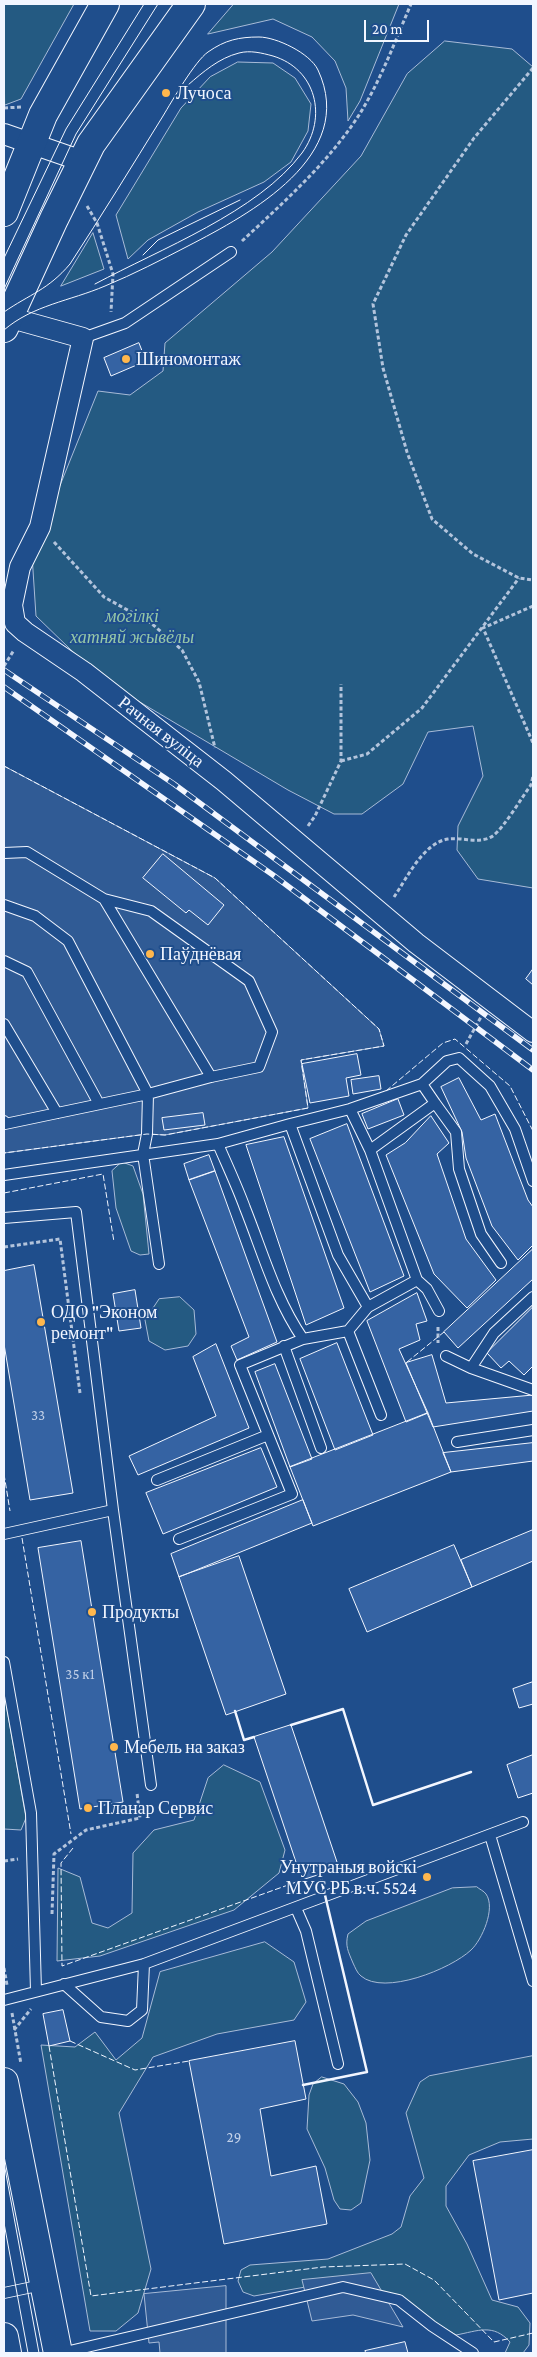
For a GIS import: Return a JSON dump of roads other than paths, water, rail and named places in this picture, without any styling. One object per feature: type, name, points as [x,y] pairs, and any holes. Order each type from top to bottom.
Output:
[{"type":"main road","points":[[4,212],[43,115],[104,4]]},
{"type":"main road","points":[[5,321],[91,144],[191,4]]},
{"type":"main road","points":[[4,2082],[43,2285],[59,2353]]},
{"type":"main road","points":[[4,2337],[7,2353]]},
{"type":"street","points":[[4,134],[82,161]]},
{"type":"street","points":[[5,321],[82,338]]},
{"type":"street","name":"Рачная вуліца","points":[[82,338],[40,527],[20,567],[12,605],[15,623],[25,632],[84,672],[224,782],[382,914],[533,1032]]},
{"type":"lane","points":[[82,338],[125,323],[231,252]]},
{"type":"lane","points":[[4,853],[27,852],[104,899],[151,911],[249,981],[272,1032],[259,1066],[148,1094],[5,1124],[4,1121]]},
{"type":"lane","points":[[104,899],[210,1077]]},
{"type":"lane","points":[[4,905],[35,916],[68,941],[148,1094],[147,1134],[143,1154],[159,1264]]},
{"type":"lane","points":[[4,961],[27,972],[99,1104]]},
{"type":"lane","points":[[4,1024],[57,1113]]},
{"type":"lane","points":[[4,1175],[218,1144],[350,1109],[422,1084],[447,1061],[459,1058],[490,1086],[515,1129],[533,1181]]},
{"type":"lane","points":[[422,1084],[456,1132],[459,1169],[481,1234],[501,1263]]},
{"type":"lane","points":[[370,1150],[435,1103]]},
{"type":"lane","points":[[350,1109],[370,1150],[417,1280],[427,1289],[439,1311]]},
{"type":"lane","points":[[290,1124],[338,1255],[368,1307]]},
{"type":"lane","points":[[218,1144],[245,1207],[273,1284],[291,1321],[303,1338]]},
{"type":"lane","points":[[4,1218],[76,1212],[113,1510],[151,1785]]},
{"type":"lane","points":[[179,1539],[292,1494],[240,1365],[303,1338],[348,1331],[368,1307],[417,1280]]},
{"type":"lane","points":[[471,1368],[494,1333],[533,1296]]},
{"type":"lane","points":[[348,1331],[381,1415]]},
{"type":"lane","points":[[284,1346],[322,1448]]},
{"type":"lane","points":[[446,1356],[471,1368],[533,1390]]},
{"type":"lane","points":[[457,1442],[533,1430]]},
{"type":"lane","points":[[157,1480],[268,1434]]},
{"type":"lane","points":[[4,1534],[113,1510]]},
{"type":"lane","points":[[4,1662],[31,1813],[36,1991]]},
{"type":"lane","points":[[4,2000],[144,1964],[523,1822]]},
{"type":"lane","points":[[490,1835],[533,1981]]},
{"type":"lane","points":[[296,1908],[306,1931],[338,2064]]},
{"type":"lane","points":[[64,1984],[101,2017],[128,2021],[142,2010],[144,1964]]},
{"type":"lane","points":[[4,2293],[43,2285]]},
{"type":"lane","points":[[59,2353],[343,2287],[399,2300],[432,2326],[473,2353]]},
{"type":"tram line","points":[[4,258],[66,129],[144,4]]},
{"type":"tram line","points":[[4,289],[76,134],[158,4]]},
{"type":"tram line","points":[[4,312],[46,286],[70,264],[184,82],[208,52],[232,40],[259,37],[292,47],[314,64],[318,70],[326,101],[323,129],[311,155],[291,178],[267,199],[213,233],[147,267],[92,291],[39,309],[4,330]]},
{"type":"tram line","points":[[95,284],[206,228],[234,211],[283,174],[302,153],[310,139],[316,110],[313,96],[308,83],[288,62],[260,53],[239,53],[205,70],[188,85]]},
{"type":"tram line","points":[[143,255],[158,240],[240,200]]},
{"type":"tram line","points":[[4,2163],[39,2353]]},
{"type":"tram line","points":[[4,2223],[28,2353]]},
{"type":"railway","points":[[4,670],[174,784],[533,1050]]},
{"type":"railway","points":[[4,687],[273,875],[533,1070]]},
{"type":"place","name":"Лучоса","points":[[166,93]]},
{"type":"place","name":"Шиномонтаж","points":[[126,359]]},
{"type":"place","name":"Паўднёвая","points":[[150,954]]},
{"type":"place","name":"ОДО \"Эконом ремонт\"","points":[[41,1322]]},
{"type":"place","name":"Продукты","points":[[92,1612]]},
{"type":"place","name":"Мебель на заказ","points":[[114,1747]]},
{"type":"place","name":"Планар Сервис","points":[[88,1808]]},
{"type":"place","name":"Унутраныя войскі МУС РБ в.ч. 5524","points":[[427,1877]]},
{"type":"park label","name":"могілкі хатняй жывёлы","points":[[132,626]]}]
